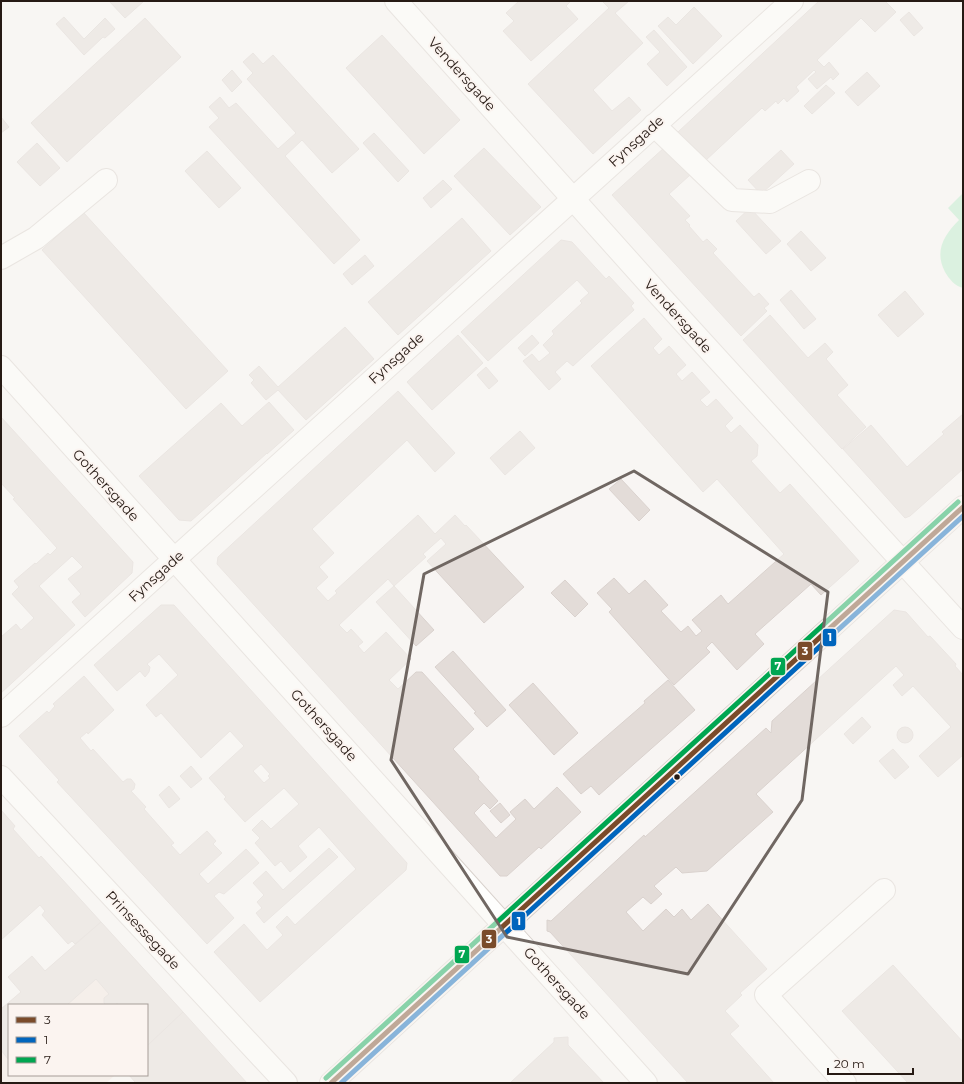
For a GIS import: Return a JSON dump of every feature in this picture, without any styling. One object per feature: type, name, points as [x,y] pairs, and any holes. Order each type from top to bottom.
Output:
[{"type":"street","name":"Vendersgade","points":[[396,1],[963,628]]},
{"type":"street","name":"Fynsgade","points":[[1,716],[792,1]]},
{"type":"street","points":[[654,125],[732,200],[770,202],[809,181]]},
{"type":"street","points":[[1,258],[36,238],[106,180]]},
{"type":"street","name":"Gothersgade","points":[[1,367],[646,1083]]},
{"type":"street","points":[[331,1083],[963,507]]},
{"type":"street","name":"Prinsessegade","points":[[1,778],[286,1083]]},
{"type":"street","points":[[845,1083],[766,995],[884,890]]},
{"type":"highlighted area","points":[[634,471],[828,592],[802,800],[688,974],[507,937],[391,760],[424,574]]},
{"type":"shaded area","points":[[101,922],[183,1012],[148,1004],[8,1004],[8,1076],[114,1076],[106,1083],[1,1083],[1,1009]]},
{"type":"green space","points":[[963,193],[963,288],[955,284],[948,277],[940,257],[942,244],[945,238],[959,220],[948,208]]},
{"type":"building","points":[[109,1],[144,1],[125,18]]},
{"type":"building","points":[[519,1],[571,1],[566,6],[578,19],[531,61],[503,31],[514,21],[506,13]]},
{"type":"building","points":[[629,1],[615,13],[643,43],[593,90],[612,111],[629,97],[641,110],[593,154],[528,84],[609,8],[603,2]]},
{"type":"building","points":[[819,1],[885,1],[896,12],[875,32],[861,18],[817,60],[824,67],[829,62],[839,74],[833,80],[831,77],[817,89],[808,79],[816,72],[814,70],[796,87],[799,91],[787,102],[784,98],[778,104],[776,101],[765,111],[762,108],[705,161],[678,132]]},
{"type":"building","points":[[694,7],[722,36],[693,64],[658,26],[668,17],[676,25]]},
{"type":"building","points":[[909,12],[923,28],[914,36],[900,20]]},
{"type":"building","points":[[64,17],[84,39],[105,18],[115,29],[105,38],[103,37],[84,55],[56,24]]},
{"type":"building","points":[[145,18],[181,57],[67,162],[31,123]]},
{"type":"building","points":[[654,30],[687,67],[667,86],[647,64],[660,52],[646,37]]},
{"type":"building","points":[[382,35],[460,120],[424,154],[346,68]]},
{"type":"building","points":[[253,53],[263,64],[273,55],[359,149],[332,173],[302,140],[285,156],[360,240],[334,264],[209,127],[219,118],[209,107],[220,97],[229,108],[236,103],[278,149],[296,133],[247,79],[253,73],[243,62]]},
{"type":"building","points":[[232,70],[242,82],[232,92],[222,80]]},
{"type":"building","points":[[867,72],[880,86],[858,106],[845,92]]},
{"type":"building","points":[[826,85],[835,93],[812,114],[804,106]]},
{"type":"building","points":[[1,117],[9,127],[1,133]]},
{"type":"building","points":[[374,133],[409,171],[398,182],[363,143]]},
{"type":"building","points":[[37,143],[60,168],[40,186],[17,162]]},
{"type":"building","points":[[665,147],[690,175],[669,194],[690,216],[685,220],[703,242],[707,239],[717,249],[713,253],[754,297],[759,293],[769,304],[764,308],[767,311],[741,336],[612,195]]},
{"type":"building","points":[[484,148],[541,207],[510,235],[454,176]]},
{"type":"building","points":[[781,150],[794,164],[761,194],[748,180]]},
{"type":"building","points":[[207,151],[241,188],[219,208],[185,171]]},
{"type":"building","points":[[443,180],[452,189],[431,208],[423,198]]},
{"type":"building","points":[[750,208],[781,241],[766,254],[736,221]]},
{"type":"building","points":[[83,212],[228,371],[186,409],[42,250]]},
{"type":"building","points":[[462,218],[491,251],[398,335],[368,302]]},
{"type":"building","points":[[801,231],[826,258],[811,271],[787,244]]},
{"type":"building","points":[[561,240],[572,242],[606,279],[609,276],[634,303],[631,306],[634,310],[573,366],[567,361],[555,372],[561,379],[549,390],[523,361],[532,354],[539,362],[550,353],[543,345],[554,334],[552,331],[582,303],[580,301],[589,293],[577,280],[488,361],[461,332]]},
{"type":"building","points":[[365,255],[374,266],[352,285],[343,274]]},
{"type":"building","points":[[791,290],[816,319],[804,329],[780,300]]},
{"type":"building","points":[[905,291],[924,314],[898,337],[878,315]]},
{"type":"building","points":[[770,315],[808,358],[825,343],[833,352],[826,359],[848,385],[837,395],[866,427],[842,449],[743,340]]},
{"type":"building","points":[[644,318],[662,339],[653,348],[659,355],[669,346],[686,365],[676,374],[682,381],[692,372],[710,392],[700,400],[707,407],[716,399],[733,418],[725,426],[731,433],[740,425],[758,445],[757,456],[751,461],[780,493],[790,484],[859,561],[821,595],[811,584],[755,634],[764,644],[737,670],[712,642],[706,648],[710,652],[674,685],[609,612],[612,609],[597,593],[614,578],[629,594],[645,580],[668,605],[661,611],[681,632],[688,626],[696,636],[702,631],[692,620],[721,595],[728,604],[784,554],[717,479],[703,492],[591,366]]},
{"type":"building","points":[[345,327],[374,359],[306,420],[278,390],[266,400],[251,383],[254,380],[249,375],[259,366],[278,387]]},
{"type":"building","points":[[458,335],[483,363],[432,410],[407,382]]},
{"type":"building","points":[[532,335],[539,343],[525,356],[518,348]]},
{"type":"building","points":[[486,367],[498,381],[489,389],[477,375]]},
{"type":"building","points":[[398,391],[455,453],[435,472],[407,440],[312,529],[334,553],[319,567],[328,577],[316,588],[328,601],[337,593],[335,591],[418,515],[435,534],[455,515],[524,587],[484,623],[427,561],[446,544],[441,538],[423,554],[426,557],[394,586],[388,579],[339,625],[347,633],[351,629],[363,642],[358,646],[364,653],[386,632],[411,659],[389,680],[398,689],[416,672],[422,672],[474,729],[453,749],[479,777],[478,779],[498,801],[490,809],[484,803],[474,813],[496,838],[516,819],[510,812],[525,799],[534,809],[557,787],[581,812],[541,849],[539,847],[507,876],[500,876],[217,564],[218,557]]},
{"type":"building","points":[[269,402],[294,430],[191,521],[179,520],[139,476],[221,403],[242,426]]},
{"type":"building","points":[[963,414],[963,469],[910,516],[905,518],[843,449],[871,425],[907,467],[944,434],[942,432]]},
{"type":"building","points":[[1,417],[133,562],[132,573],[85,617],[72,602],[81,594],[68,579],[83,567],[72,556],[39,586],[75,625],[1,693],[1,637],[16,624],[21,630],[34,618],[12,594],[19,587],[14,581],[48,553],[50,555],[57,548],[13,499],[15,498],[1,483]]},
{"type":"building","points":[[520,431],[535,448],[505,475],[490,458]]},
{"type":"building","points":[[621,479],[650,510],[639,521],[609,489]]},
{"type":"building","points":[[565,580],[588,604],[575,617],[551,593]]},
{"type":"building","points":[[394,586],[434,630],[416,646],[376,602]]},
{"type":"building","points":[[161,605],[174,605],[407,863],[406,870],[260,1002],[214,952],[244,924],[267,950],[283,935],[276,927],[287,916],[295,925],[356,869],[319,827],[298,846],[307,857],[290,872],[281,861],[275,866],[255,843],[260,838],[252,830],[262,820],[271,829],[299,804],[284,788],[245,822],[224,799],[226,797],[209,778],[244,746],[230,731],[201,758],[161,713],[156,717],[146,705],[178,675],[159,654],[147,664],[150,667],[149,672],[145,677],[140,671],[117,691],[94,665]],"holes":[[[261,764],[270,774],[268,776],[270,778],[264,783],[253,771]]]},
{"type":"building","points":[[894,610],[906,612],[928,637],[930,636],[956,664],[955,666],[963,675],[963,755],[938,777],[919,756],[951,727],[913,686],[902,696],[893,685],[904,675],[896,666],[756,794],[773,812],[707,871],[682,873],[676,867],[654,886],[662,894],[651,904],[643,897],[626,912],[643,931],[666,909],[674,917],[682,909],[691,920],[708,904],[767,969],[740,993],[742,995],[725,1011],[739,1026],[730,1034],[774,1083],[688,1083],[550,932],[547,931],[547,920],[551,921],[644,835],[645,837],[766,728],[771,733],[772,721]]},
{"type":"building","points":[[453,651],[506,710],[487,727],[474,713],[476,712],[435,667]]},
{"type":"building","points":[[84,676],[114,710],[88,734],[87,732],[80,738],[91,751],[93,749],[123,782],[127,779],[131,779],[135,784],[134,789],[131,791],[146,807],[144,809],[174,843],[171,845],[180,855],[207,831],[216,841],[213,844],[222,853],[199,874],[208,884],[246,849],[259,863],[224,894],[219,892],[214,896],[234,918],[207,944],[57,782],[59,780],[19,736],[47,711],[49,713],[55,706],[53,704]]},
{"type":"building","points":[[668,680],[695,710],[599,795],[591,786],[581,794],[563,774],[645,703],[644,701]]},
{"type":"building","points":[[533,683],[578,733],[554,755],[509,705]]},
{"type":"building","points":[[862,717],[871,727],[853,744],[844,734]]},
{"type":"building","points":[[902,727],[908,727],[913,732],[911,741],[908,743],[902,743],[897,738],[897,732]]},
{"type":"building","points":[[893,749],[909,767],[895,779],[879,761]]},
{"type":"building","points":[[191,766],[202,779],[191,788],[180,776]]},
{"type":"building","points":[[169,786],[180,799],[169,808],[159,795]]},
{"type":"building","points":[[500,803],[510,815],[501,823],[490,811]]},
{"type":"building","points":[[1,810],[15,826],[13,829],[39,858],[41,856],[101,922],[75,944],[72,941],[68,944],[42,915],[45,911],[40,905],[1,940]]},
{"type":"building","points":[[329,848],[338,857],[264,923],[256,913],[262,908],[257,902],[264,895],[253,883],[266,871],[283,890]]},
{"type":"building","points":[[101,922],[183,1012],[148,1045],[148,1004],[105,1004],[104,998],[109,994],[96,979],[68,1004],[8,1004],[8,1059],[1,1050],[1,1009],[21,992],[8,977],[32,956],[45,971]]},
{"type":"building","points":[[893,965],[963,1042],[963,1083],[908,1083],[842,1011]]},
{"type":"building","points":[[183,1012],[247,1083],[134,1083],[135,1082],[130,1076],[148,1076],[148,1045]]},
{"type":"building","points":[[568,1037],[568,1045],[604,1083],[510,1083],[554,1042],[554,1038]]},
{"type":"transit line","name":"7","points":[[326,1078],[958,502]]},
{"type":"transit line","name":"3","points":[[331,1083],[963,507]]},
{"type":"transit line","name":"1","points":[[341,1083],[963,516]]}]
